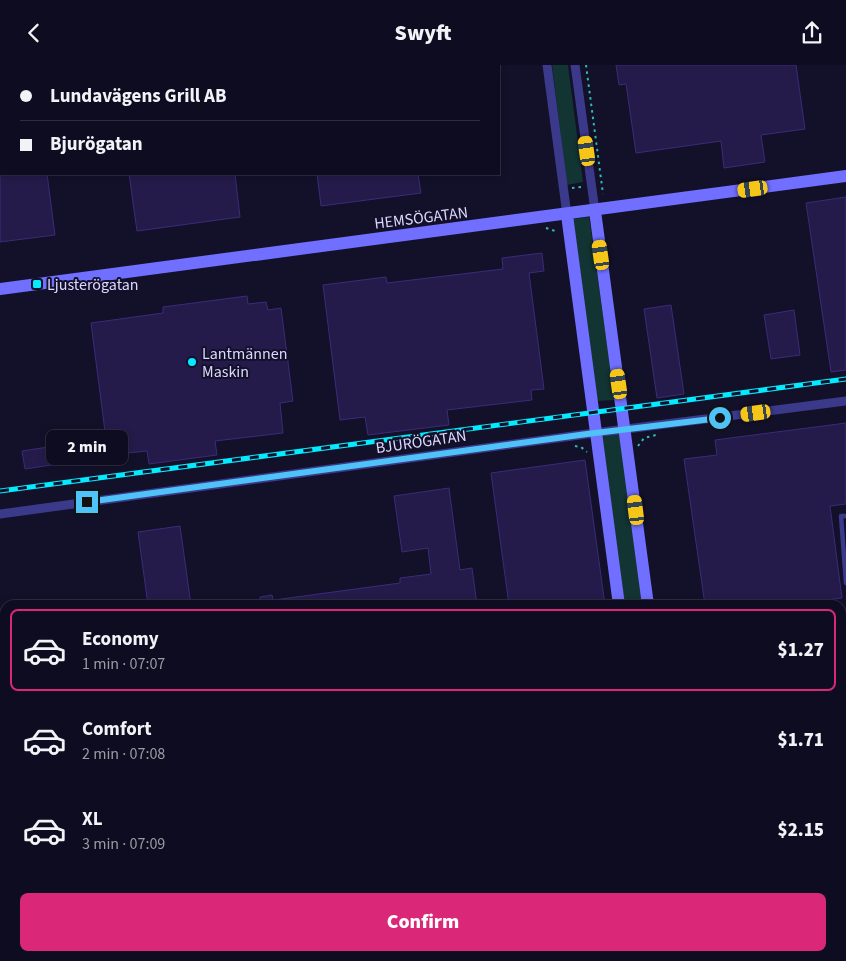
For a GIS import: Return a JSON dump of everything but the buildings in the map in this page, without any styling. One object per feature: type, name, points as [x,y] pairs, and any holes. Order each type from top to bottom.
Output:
[{"type":"street","points":[[547,65],[617,600]]},
{"type":"street","points":[[575,65],[591,185],[600,210],[625,429],[647,600]]},
{"type":"street","name":"HEMSÖGATAN","points":[[0,289],[567,215],[846,176]]},
{"type":"street","name":"BJURÖGATAN","points":[[0,514],[625,429],[846,401]]},
{"type":"lane","points":[[846,516],[841,516],[846,583]]},
{"type":"path","points":[[586,65],[602,184],[600,210]]},
{"type":"path","points":[[563,189],[602,184]]},
{"type":"path","points":[[544,228],[550,228],[560,233]]},
{"type":"path","points":[[628,453],[637,451],[639,443],[644,438],[660,434]]},
{"type":"path","points":[[575,446],[586,450],[590,457],[599,456]]},
{"type":"green space","points":[[552,65],[568,65],[583,182],[567,185]]},
{"type":"green space","points":[[589,217],[615,400],[597,401],[573,219]]},
{"type":"green space","points":[[620,434],[642,600],[624,600],[601,437]]},
{"type":"railway","points":[[0,491],[846,379]]},
{"type":"place","name":"Ljusterögatan","points":[[37,284]]},
{"type":"place","name":"Lantmännen Maskin","points":[[192,362]]},
{"type":"route","points":[[87,502],[587,434],[720,418]]}]
